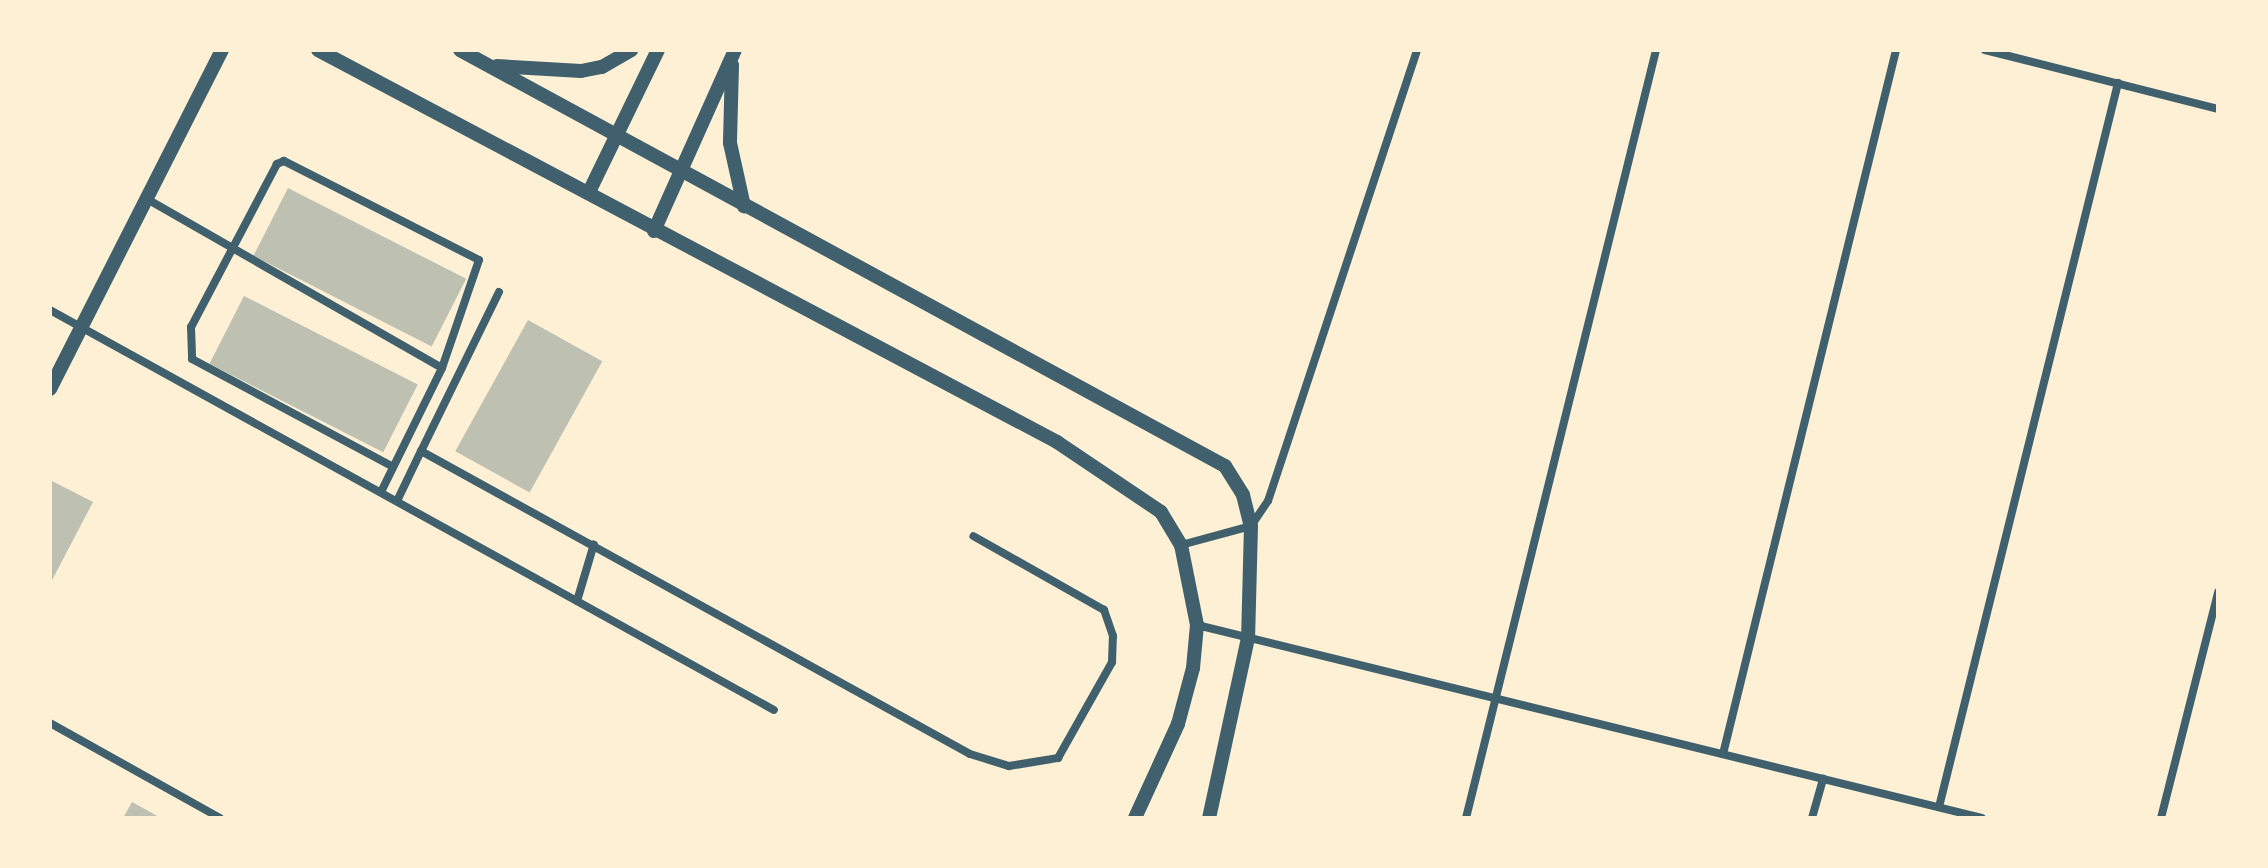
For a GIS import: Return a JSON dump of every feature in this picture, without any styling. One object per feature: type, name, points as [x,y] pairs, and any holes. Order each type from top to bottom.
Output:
[{"type":"street","points":[[50,389],[222,50]]},
{"type":"street","points":[[318,50],[589,192],[654,231],[1057,442],[1161,512],[1181,545],[1197,625],[1193,668],[1178,724],[1135,818]]},
{"type":"street","points":[[460,50],[1225,466],[1243,495],[1251,526],[1248,638],[1209,818]]},
{"type":"street","points":[[488,65],[581,71],[602,67],[631,50]]},
{"type":"street","points":[[589,192],[614,134],[658,50]]},
{"type":"street","points":[[1181,545],[1251,526],[1268,501],[1288,454],[1417,50]]},
{"type":"street","points":[[1466,818],[1656,50]]},
{"type":"street","points":[[1723,754],[1896,50]]},
{"type":"street","points":[[1985,50],[2218,109]]},
{"type":"street","points":[[654,231],[678,168],[734,51]]},
{"type":"street","points":[[734,51],[730,143],[744,206]]},
{"type":"street","points":[[1939,807],[2118,83]]},
{"type":"street","points":[[381,492],[442,368],[479,270],[471,254],[284,161],[277,164],[236,248],[191,327],[192,359],[393,467]]},
{"type":"street","points":[[147,199],[442,368]]},
{"type":"street","points":[[397,501],[499,292]]},
{"type":"street","points":[[50,310],[774,710]]},
{"type":"street","points":[[421,451],[970,754],[1009,766],[1058,758],[1112,662],[1113,636],[1104,610],[973,536]]},
{"type":"street","points":[[577,601],[594,544]]},
{"type":"street","points":[[2161,818],[2218,592]]},
{"type":"street","points":[[1197,625],[1982,818]]},
{"type":"street","points":[[50,723],[220,818]]},
{"type":"street","points":[[1812,818],[1823,779]]},
{"type":"building","points":[[288,188],[466,279],[432,347],[253,256]]},
{"type":"building","points":[[244,296],[418,385],[383,452],[209,364]]},
{"type":"building","points":[[528,320],[602,361],[530,492],[455,451]]},
{"type":"building","points":[[50,480],[93,502],[50,584]]},
{"type":"building","points":[[132,802],[161,818],[123,818]]}]
